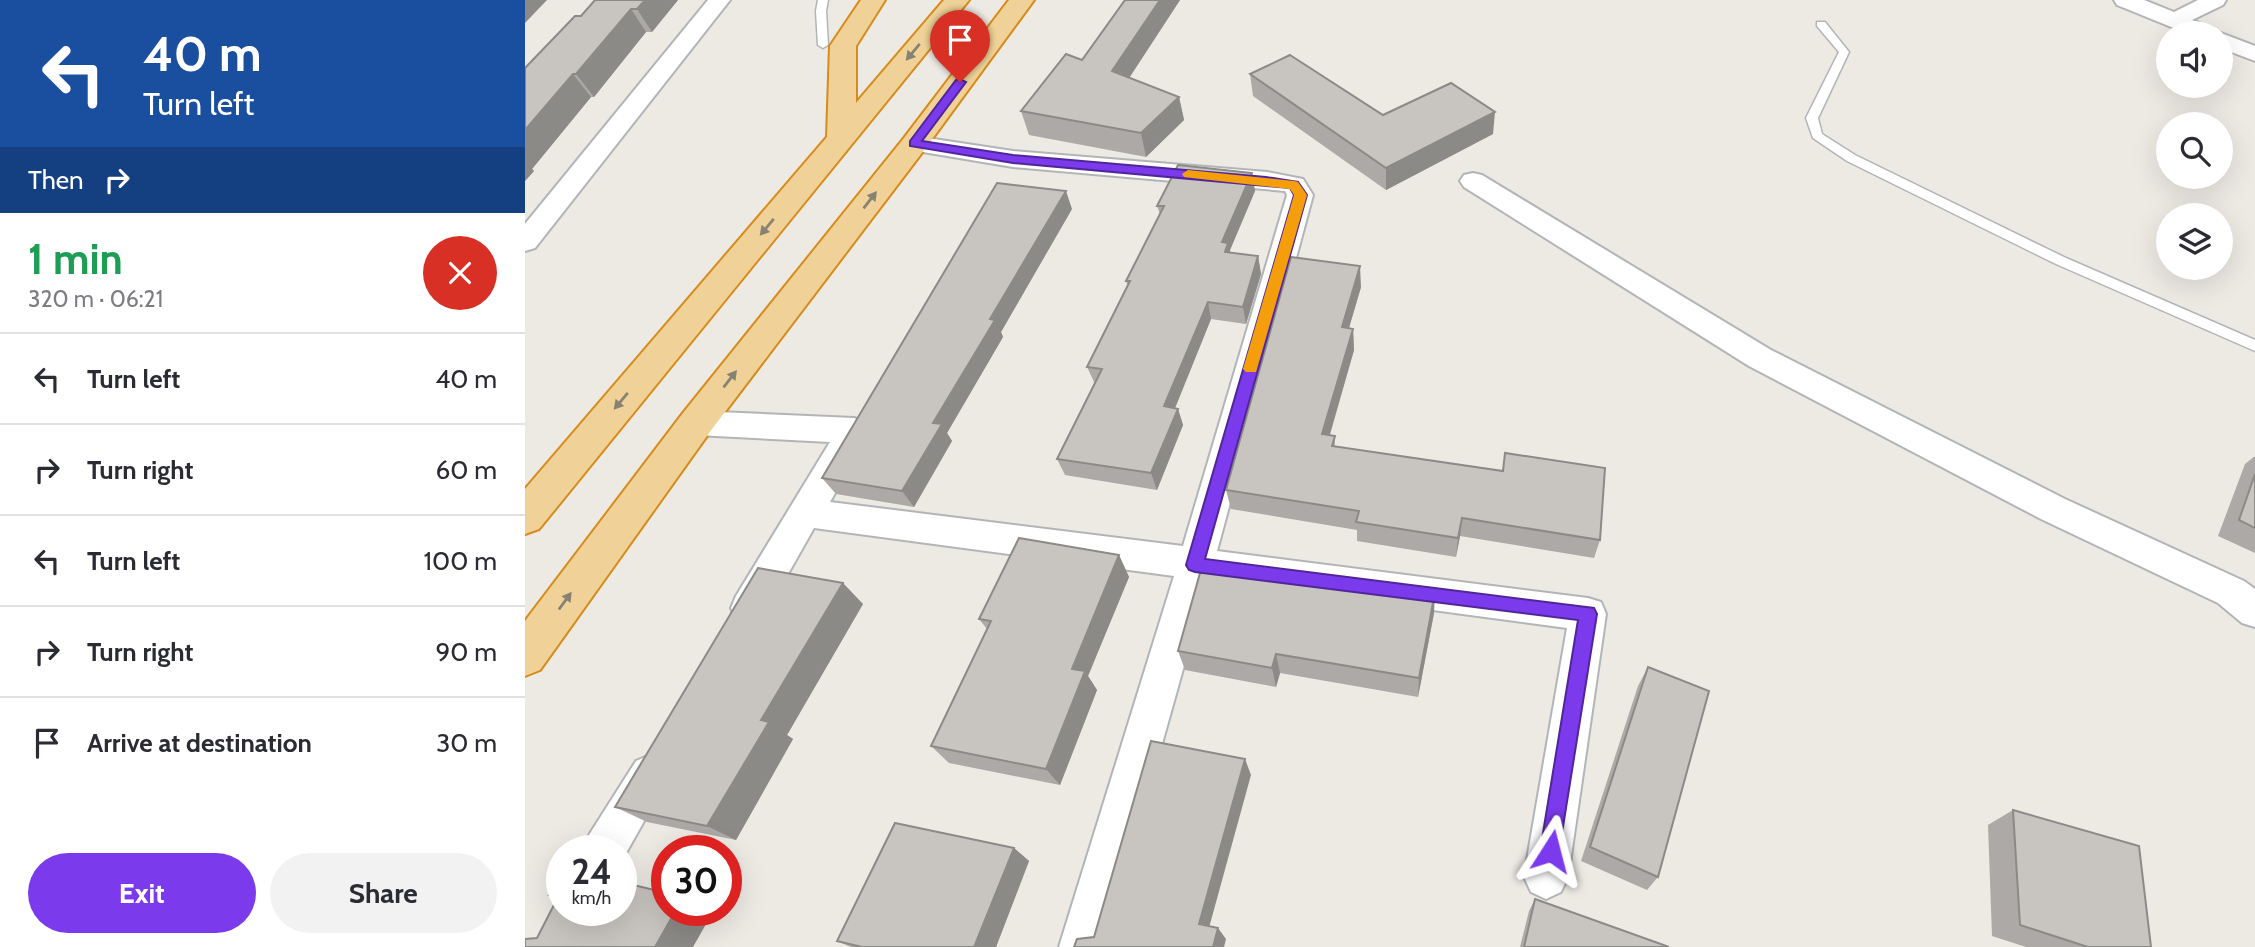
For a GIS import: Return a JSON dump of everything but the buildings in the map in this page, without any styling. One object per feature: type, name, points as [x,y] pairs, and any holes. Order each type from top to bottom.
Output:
[{"type":"highway","points":[[841,139],[843,46],[873,0]]},
{"type":"highway","points":[[525,517],[957,0]]},
{"type":"highway","points":[[525,656],[696,423],[914,144],[1022,0]]},
{"type":"highway","points":[[914,144],[1042,0]]},
{"type":"street","points":[[525,242],[719,0]]},
{"type":"street","points":[[2125,0],[2175,20],[2215,0]]},
{"type":"street","points":[[2233,45],[2255,54]]},
{"type":"street","points":[[914,144],[1006,171],[1266,180],[1294,185],[1300,195],[1195,565],[1081,947]]},
{"type":"street","points":[[1473,181],[1760,358],[2053,509],[2231,592],[2255,611]]},
{"type":"street","points":[[696,423],[861,419],[737,630]]},
{"type":"street","points":[[806,513],[1588,614],[1546,877]]},
{"type":"street","points":[[613,835],[667,746]]},
{"type":"lane","points":[[823,0],[823,46]]},
{"type":"lane","points":[[1821,24],[1844,52],[1812,118],[1817,136],[1851,158],[2049,255],[2255,346]]},
{"type":"slow traffic","points":[[1188,174],[1294,185],[1300,195],[1251,369]]},
{"type":"route","points":[[960,82],[914,144],[1013,159],[1266,180],[1294,185],[1300,195],[1195,565],[1588,614],[1551,851]]}]
